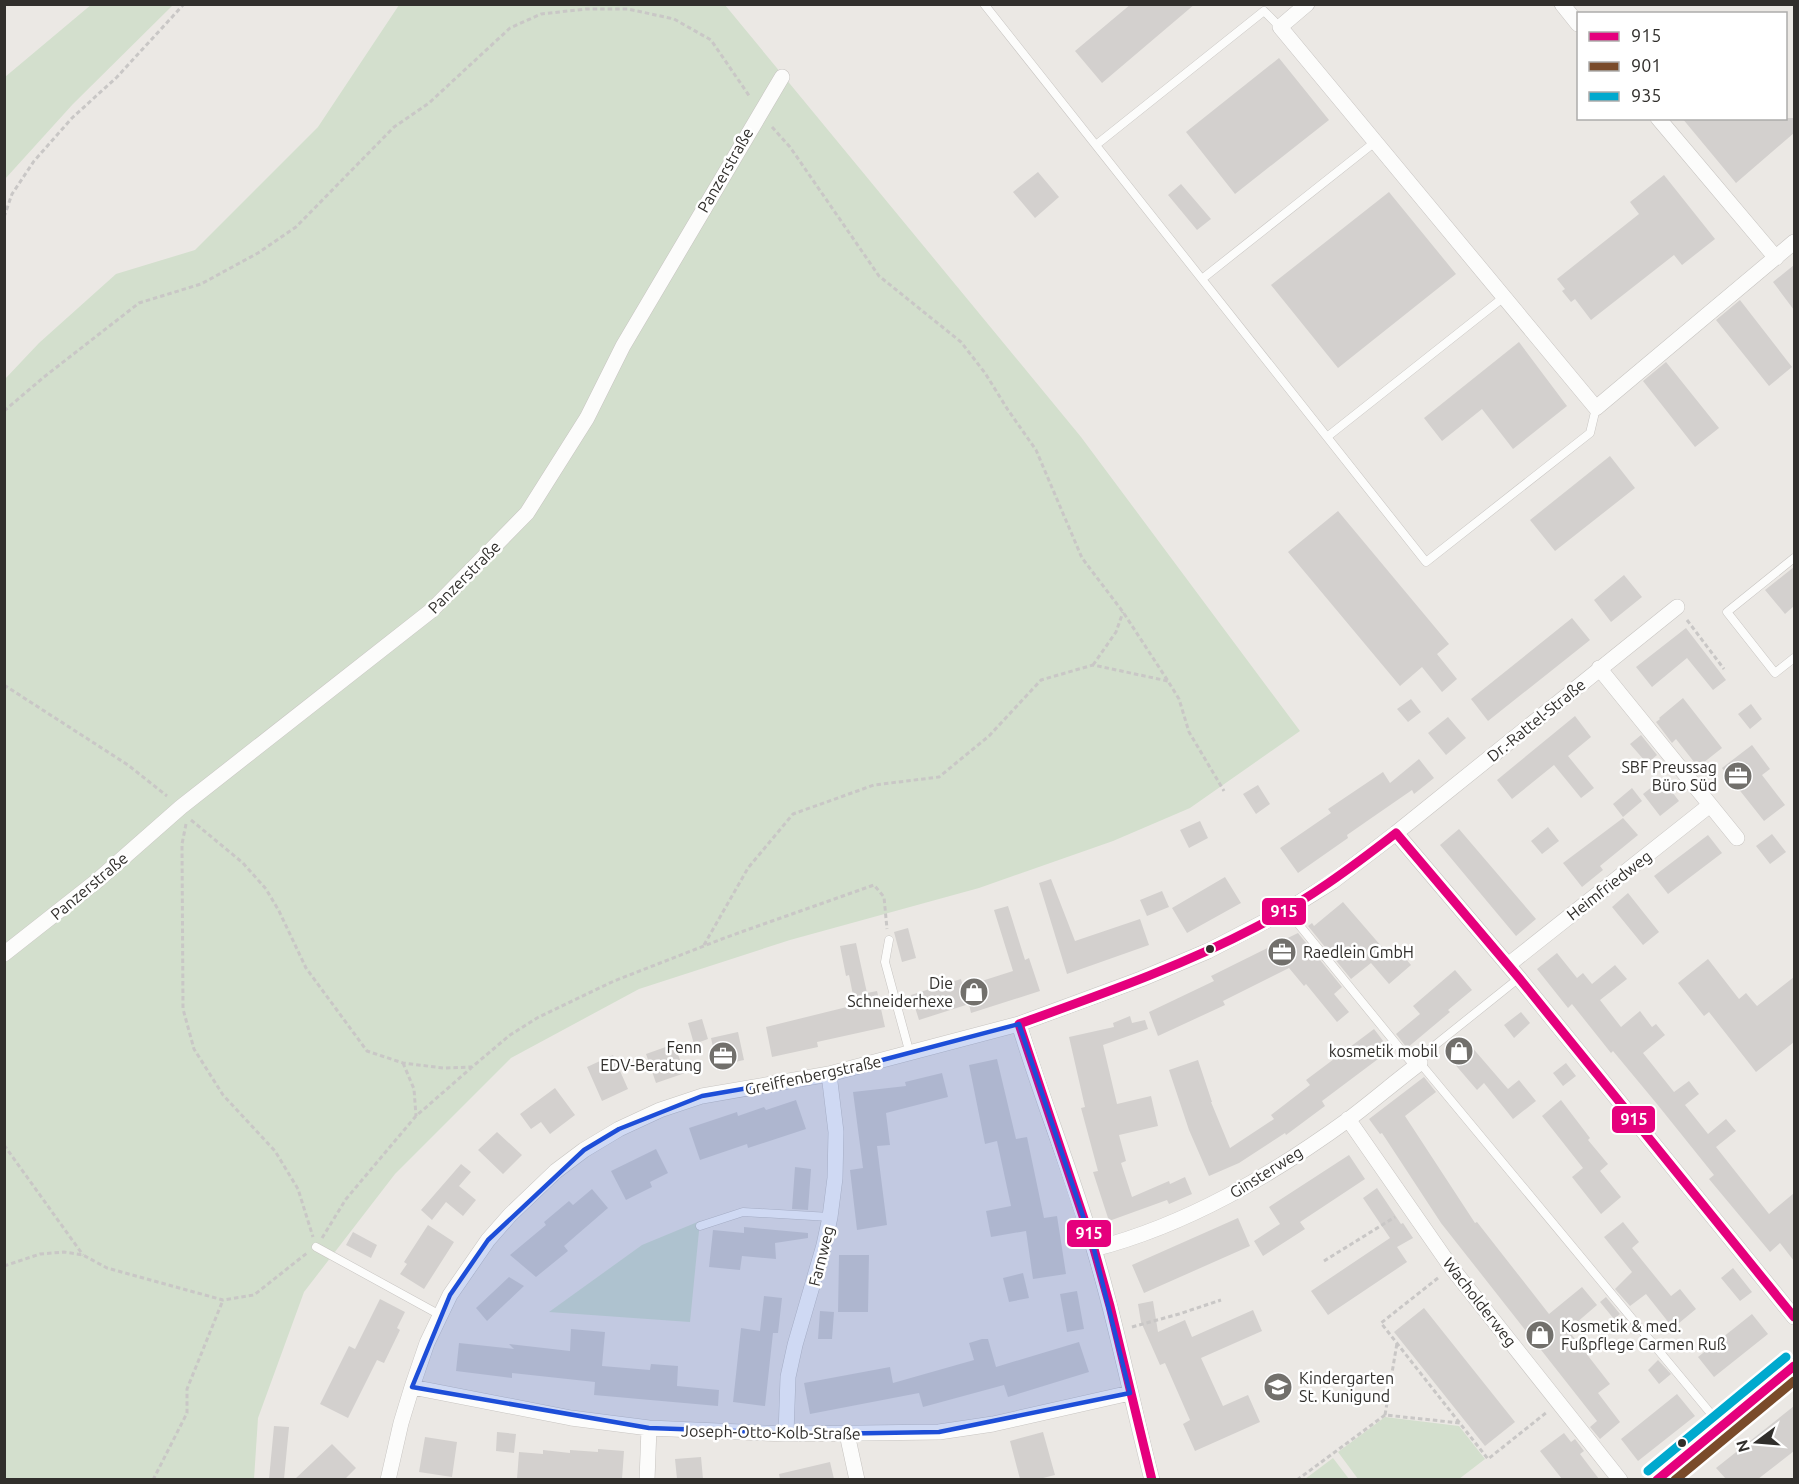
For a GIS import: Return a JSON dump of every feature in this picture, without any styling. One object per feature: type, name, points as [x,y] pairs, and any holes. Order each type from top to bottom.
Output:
[{"type":"street","points":[[1307,4],[1280,27],[1596,408],[1794,242]]},
{"type":"street","points":[[1562,4],[1577,23]]},
{"type":"street","name":"Panzerstraße","points":[[4,954],[98,880],[181,807],[432,610],[527,513],[587,418],[623,346],[759,112],[782,77]]},
{"type":"street","points":[[1660,120],[1776,258]]},
{"type":"street","name":"Dr.-Rattel-Straße","points":[[1396,833],[1677,607]]},
{"type":"street","points":[[1599,668],[1737,838]]},
{"type":"street","name":"Heimfriedweg","points":[[1508,965],[1710,805]]},
{"type":"street","points":[[1396,833],[1519,978],[1794,1317]]},
{"type":"street","name":"Greiffenbergstraße","points":[[388,1479],[401,1423],[427,1343],[464,1273],[488,1240],[533,1193],[584,1150],[618,1129],[660,1110],[702,1096],[829,1074],[1019,1024],[1176,964],[1208,951],[1287,910],[1332,882],[1396,833]]},
{"type":"street","points":[[1019,1024],[1095,1249],[1152,1479]]},
{"type":"street","name":"Ginsterweg","points":[[1095,1249],[1123,1242],[1203,1208],[1255,1180],[1348,1119],[1418,1065]]},
{"type":"street","name":"Farnweg","points":[[786,1434],[788,1377],[830,1217],[835,1178],[836,1132],[829,1074]]},
{"type":"street","name":"Wacholderweg","points":[[1348,1119],[1451,1267],[1620,1479]]},
{"type":"street","points":[[1656,1479],[1794,1366]]},
{"type":"street","name":"Joseph-Otto-Kolb-Straße","points":[[412,1387],[571,1418],[649,1428],[786,1434],[939,1432],[993,1424],[1130,1393]]},
{"type":"street","points":[[647,1479],[649,1428]]},
{"type":"street","points":[[847,1434],[857,1479]]},
{"type":"lane","points":[[984,4],[1426,562],[1590,432],[1596,408]]},
{"type":"lane","points":[[1096,145],[1264,11],[1280,27]]},
{"type":"lane","points":[[1202,279],[1375,142]]},
{"type":"lane","points":[[1327,437],[1504,297]]},
{"type":"lane","points":[[1794,558],[1726,612],[1775,674],[1794,658]]},
{"type":"lane","points":[[1287,910],[1722,1427]]},
{"type":"lane","points":[[888,940],[885,962],[910,1054]]},
{"type":"lane","points":[[1418,1065],[1424,1054],[1519,978]]},
{"type":"lane","points":[[700,1226],[743,1212],[830,1217]]},
{"type":"lane","points":[[316,1247],[440,1315]]},
{"type":"path","points":[[4,217],[12,194],[34,161],[72,118],[117,78],[184,4]]},
{"type":"path","points":[[4,411],[139,303],[201,284],[258,253],[296,227],[394,127],[429,103],[510,28],[540,14],[586,9],[628,9],[674,19],[711,39],[759,112],[790,147],[879,276],[961,342],[986,373],[1036,450],[1082,558],[1123,612],[1179,699],[1189,732],[1224,791]]},
{"type":"path","points":[[1677,607],[1724,669]]},
{"type":"path","points":[[1093,665],[1116,632],[1123,612]]},
{"type":"path","points":[[703,947],[748,868],[793,813],[874,785],[939,777],[989,736],[1041,680],[1093,665],[1168,681]]},
{"type":"path","points":[[4,685],[128,765],[181,807]]},
{"type":"path","points":[[316,1247],[298,1189],[275,1151],[223,1095],[194,1049],[183,1009],[182,844],[188,817],[243,863],[266,889],[306,969],[367,1051],[403,1063],[443,1068],[472,1067]]},
{"type":"path","points":[[4,1266],[40,1254],[63,1252],[83,1255],[108,1268],[223,1300],[254,1295],[316,1247],[346,1199],[416,1116],[510,1035],[537,1018],[614,981],[874,885],[884,897],[888,940]]},
{"type":"path","points":[[403,1063],[414,1089],[416,1116]]},
{"type":"path","points":[[4,1145],[83,1255]]},
{"type":"path","points":[[1324,1261],[1410,1208]]},
{"type":"path","points":[[1451,1267],[1381,1323],[1488,1459],[1559,1402]]},
{"type":"path","points":[[153,1479],[187,1413],[187,1389],[223,1300]]},
{"type":"path","points":[[1116,1332],[1221,1300]]},
{"type":"path","points":[[1385,1415],[1397,1343]]},
{"type":"path","points":[[1297,1479],[1385,1415],[1460,1423]]},
{"type":"highlighted area","points":[[1019,1024],[1094,1249],[1130,1393],[939,1432],[821,1434],[649,1428],[412,1387],[450,1295],[488,1240],[584,1150],[619,1129],[702,1096],[829,1074]]},
{"type":"green space","points":[[92,4],[173,5],[73,104],[5,179],[5,77]]},
{"type":"green space","points":[[399,5],[725,5],[1081,437],[1300,731],[1190,808],[1113,841],[979,888],[790,940],[639,989],[511,1058],[395,1174],[304,1292],[258,1418],[254,1479],[5,1479],[5,379],[39,343],[116,274],[195,250],[318,127]]},
{"type":"green space","points":[[700,1221],[690,1322],[549,1312],[642,1245]]},
{"type":"green space","points":[[1385,1417],[1459,1426],[1485,1459],[1459,1479],[1358,1479],[1338,1452]]},
{"type":"green space","points":[[1333,1458],[1349,1479],[1305,1479]]},
{"type":"building","points":[[1131,4],[1195,4],[1102,83],[1075,51]]},
{"type":"building","points":[[1279,58],[1329,120],[1235,194],[1186,132]]},
{"type":"building","points":[[1787,118],[1794,118],[1794,133],[1736,183],[1684,120],[1787,120]]},
{"type":"building","points":[[1038,172],[1059,197],[1035,218],[1013,192]]},
{"type":"building","points":[[1664,175],[1715,239],[1682,265],[1674,255],[1591,320],[1575,299],[1571,302],[1562,291],[1565,289],[1557,279],[1639,214],[1630,202]]},
{"type":"building","points":[[1181,184],[1211,219],[1197,230],[1168,195]]},
{"type":"building","points":[[1389,192],[1456,274],[1338,368],[1271,285]]},
{"type":"building","points":[[1794,265],[1794,310],[1773,282]]},
{"type":"building","points":[[1740,300],[1792,367],[1769,386],[1716,320]]},
{"type":"building","points":[[1519,342],[1567,406],[1513,449],[1482,409],[1442,441],[1424,418]]},
{"type":"building","points":[[1666,362],[1719,428],[1695,447],[1643,381]]},
{"type":"building","points":[[1610,456],[1635,488],[1555,551],[1530,520]]},
{"type":"building","points":[[1338,511],[1449,644],[1437,654],[1457,679],[1442,692],[1422,667],[1400,686],[1288,552]]},
{"type":"building","points":[[1794,567],[1794,606],[1785,614],[1765,590]]},
{"type":"building","points":[[1624,575],[1642,597],[1611,622],[1594,600]]},
{"type":"building","points":[[1572,618],[1590,640],[1488,721],[1471,699]]},
{"type":"building","points":[[1686,628],[1726,680],[1713,690],[1687,658],[1652,687],[1636,667]]},
{"type":"building","points":[[1683,698],[1722,748],[1698,767],[1676,739],[1672,743],[1656,722]]},
{"type":"building","points":[[1411,699],[1421,712],[1408,722],[1397,709]]},
{"type":"building","points":[[1751,704],[1762,719],[1750,729],[1738,714]]},
{"type":"building","points":[[1575,716],[1591,737],[1568,756],[1594,788],[1581,798],[1554,765],[1512,799],[1497,780]]},
{"type":"building","points":[[1448,717],[1466,738],[1446,755],[1428,733]]},
{"type":"building","points":[[1641,735],[1657,755],[1650,761],[1645,761],[1630,744]]},
{"type":"building","points":[[1752,745],[1770,769],[1762,775],[1785,805],[1764,821],[1722,768]]},
{"type":"building","points":[[1419,759],[1434,778],[1414,794],[1412,790],[1347,835],[1348,838],[1298,873],[1280,848],[1331,813],[1328,809],[1383,772],[1390,783]]},
{"type":"building","points":[[1662,779],[1679,801],[1660,816],[1643,794]]},
{"type":"building","points":[[1258,785],[1270,804],[1256,814],[1243,794]]},
{"type":"building","points":[[1632,788],[1642,801],[1623,817],[1613,804]]},
{"type":"building","points":[[1623,818],[1638,835],[1600,866],[1603,870],[1582,887],[1563,863]]},
{"type":"building","points":[[1200,821],[1208,838],[1189,848],[1180,830]]},
{"type":"building","points":[[1548,827],[1559,841],[1542,854],[1531,841]]},
{"type":"building","points":[[1459,829],[1536,919],[1516,936],[1440,845]]},
{"type":"building","points":[[1772,834],[1786,852],[1770,864],[1756,846]]},
{"type":"building","points":[[1708,835],[1722,853],[1668,894],[1654,876]]},
{"type":"building","points":[[1225,877],[1241,903],[1187,933],[1172,908]]},
{"type":"building","points":[[1051,879],[1075,941],[1140,919],[1149,945],[1067,974],[1039,883]]},
{"type":"building","points":[[1162,891],[1169,907],[1147,916],[1140,900]]},
{"type":"building","points":[[1628,893],[1659,932],[1643,945],[1612,907]]},
{"type":"building","points":[[1343,902],[1388,954],[1396,947],[1411,965],[1389,984],[1371,963],[1351,979],[1308,926],[1312,923],[1314,926]]},
{"type":"building","points":[[1008,906],[1025,960],[1029,958],[1040,991],[971,1013],[969,1004],[919,1020],[911,995],[961,979],[963,987],[1013,971],[994,910]]},
{"type":"building","points":[[908,928],[916,958],[902,962],[894,932]]},
{"type":"building","points":[[1298,933],[1342,987],[1334,994],[1349,1012],[1337,1022],[1306,984],[1304,986],[1289,968],[1223,1001],[1225,1005],[1158,1036],[1149,1012],[1214,981],[1211,976]]},
{"type":"building","points":[[856,943],[867,993],[877,991],[885,1027],[817,1042],[818,1047],[772,1057],[766,1027],[855,1005],[840,946]]},
{"type":"building","points":[[1557,953],[1577,978],[1583,973],[1592,984],[1615,965],[1627,979],[1600,1000],[1621,1027],[1640,1011],[1652,1027],[1656,1024],[1665,1035],[1643,1053],[1674,1092],[1689,1081],[1699,1094],[1685,1105],[1708,1134],[1726,1119],[1736,1131],[1716,1147],[1769,1214],[1794,1193],[1794,1261],[1780,1243],[1770,1252],[1709,1179],[1714,1175],[1657,1104],[1613,1051],[1611,1053],[1572,1004],[1568,1008],[1537,969]]},
{"type":"building","points":[[1708,959],[1739,999],[1746,993],[1757,1006],[1794,977],[1794,1042],[1756,1072],[1709,1012],[1704,1016],[1678,983]]},
{"type":"building","points":[[1455,970],[1472,990],[1407,1048],[1396,1034],[1420,1014],[1413,1006]]},
{"type":"building","points":[[1521,1012],[1530,1023],[1514,1038],[1504,1025]]},
{"type":"building","points":[[1130,1016],[1132,1023],[1145,1020],[1148,1029],[1103,1045],[1117,1104],[1151,1096],[1158,1126],[1119,1135],[1126,1161],[1121,1163],[1132,1197],[1169,1181],[1170,1184],[1185,1177],[1192,1194],[1169,1204],[1167,1200],[1109,1221],[1093,1172],[1098,1171],[1081,1108],[1085,1107],[1069,1037],[1114,1027],[1113,1023]]},
{"type":"building","points":[[702,1019],[708,1039],[694,1044],[688,1023]]},
{"type":"building","points":[[1374,1029],[1390,1050],[1322,1101],[1325,1106],[1286,1135],[1285,1133],[1239,1163],[1209,1176],[1189,1130],[1169,1070],[1198,1060],[1211,1102],[1230,1148],[1274,1119],[1271,1115],[1310,1085],[1306,1080]]},
{"type":"building","points":[[738,1032],[744,1060],[717,1066],[711,1038]]},
{"type":"building","points":[[1464,1038],[1508,1089],[1519,1080],[1536,1101],[1513,1119],[1484,1083],[1477,1090],[1446,1054]]},
{"type":"building","points":[[674,1044],[685,1073],[656,1083],[646,1054]]},
{"type":"building","points":[[613,1055],[628,1089],[602,1101],[587,1067]]},
{"type":"building","points":[[997,1059],[1016,1139],[1027,1137],[1044,1218],[1057,1216],[1066,1274],[1033,1279],[1026,1231],[991,1237],[986,1211],[1011,1206],[997,1141],[985,1144],[969,1065]]},
{"type":"building","points":[[1566,1063],[1576,1076],[1563,1086],[1553,1073]]},
{"type":"building","points":[[942,1073],[948,1097],[886,1113],[890,1145],[877,1146],[887,1225],[857,1230],[850,1170],[863,1168],[853,1092],[906,1086],[905,1082]]},
{"type":"building","points":[[1424,1077],[1436,1092],[1405,1116],[1475,1223],[1477,1222],[1549,1314],[1582,1287],[1597,1305],[1568,1330],[1610,1384],[1598,1393],[1620,1422],[1600,1439],[1590,1427],[1597,1421],[1441,1223],[1382,1133],[1380,1134],[1369,1119]]},
{"type":"building","points":[[555,1088],[575,1115],[550,1134],[541,1122],[531,1129],[520,1114]]},
{"type":"building","points":[[796,1100],[806,1129],[748,1148],[747,1144],[700,1160],[689,1128],[737,1112],[738,1116]]},
{"type":"building","points":[[1561,1100],[1590,1138],[1588,1140],[1608,1164],[1600,1171],[1621,1197],[1601,1214],[1572,1177],[1583,1168],[1542,1116]]},
{"type":"building","points":[[497,1132],[522,1155],[503,1174],[478,1150]]},
{"type":"building","points":[[656,1149],[668,1173],[650,1182],[652,1187],[626,1200],[611,1171]]},
{"type":"building","points":[[1349,1155],[1365,1179],[1300,1222],[1305,1229],[1263,1256],[1254,1241],[1280,1224],[1269,1207]]},
{"type":"building","points":[[461,1164],[471,1172],[459,1186],[476,1200],[463,1216],[446,1202],[432,1220],[421,1210]]},
{"type":"building","points":[[795,1167],[811,1169],[808,1210],[792,1209]]},
{"type":"building","points":[[1377,1188],[1413,1238],[1397,1247],[1407,1262],[1328,1315],[1311,1291],[1390,1238],[1363,1198]]},
{"type":"building","points":[[592,1189],[608,1208],[564,1246],[568,1251],[536,1277],[510,1255],[546,1225],[544,1222],[569,1201],[573,1205]]},
{"type":"building","points":[[1238,1218],[1250,1246],[1144,1293],[1132,1265]]},
{"type":"building","points":[[1623,1222],[1639,1242],[1632,1248],[1671,1296],[1680,1289],[1696,1309],[1673,1328],[1646,1294],[1630,1306],[1615,1289],[1632,1272],[1604,1237]]},
{"type":"building","points":[[428,1225],[454,1242],[424,1289],[400,1274],[407,1264],[404,1262]]},
{"type":"building","points":[[744,1227],[808,1233],[808,1238],[775,1243],[776,1259],[742,1256],[740,1270],[709,1267],[713,1230],[744,1233]]},
{"type":"building","points":[[353,1232],[377,1245],[371,1258],[346,1245]]},
{"type":"building","points":[[839,1255],[869,1255],[868,1312],[838,1312]]},
{"type":"building","points":[[1733,1268],[1752,1292],[1740,1301],[1721,1278]]},
{"type":"building","points":[[1023,1273],[1029,1298],[1009,1302],[1003,1278]]},
{"type":"building","points":[[509,1277],[524,1286],[487,1321],[476,1308]]},
{"type":"building","points":[[1077,1291],[1084,1329],[1067,1332],[1060,1294]]},
{"type":"building","points":[[764,1296],[782,1298],[778,1333],[773,1333],[765,1406],[733,1402],[741,1328],[760,1331]]},
{"type":"building","points":[[1606,1297],[1620,1314],[1614,1319],[1600,1302]]},
{"type":"building","points":[[380,1299],[405,1312],[397,1328],[400,1330],[384,1363],[377,1360],[348,1418],[320,1404],[349,1346],[355,1349]]},
{"type":"building","points":[[1153,1301],[1158,1332],[1185,1320],[1192,1337],[1253,1310],[1262,1331],[1201,1358],[1223,1406],[1248,1395],[1260,1422],[1195,1451],[1183,1424],[1190,1420],[1165,1363],[1160,1365],[1141,1322],[1138,1304]]},
{"type":"building","points":[[1424,1308],[1515,1422],[1485,1446],[1394,1332]]},
{"type":"building","points":[[820,1311],[834,1312],[832,1339],[818,1339]]},
{"type":"building","points":[[1752,1314],[1768,1334],[1714,1377],[1698,1357]]},
{"type":"building","points":[[571,1329],[605,1332],[602,1366],[650,1370],[651,1364],[678,1366],[677,1386],[719,1390],[718,1406],[594,1395],[595,1382],[512,1373],[512,1378],[456,1371],[459,1343],[514,1349],[509,1344],[570,1351]]},
{"type":"building","points":[[988,1339],[996,1367],[1079,1342],[1089,1372],[1008,1397],[1004,1385],[923,1407],[919,1393],[810,1414],[804,1383],[890,1367],[893,1383],[974,1360],[969,1343]]},
{"type":"building","points":[[1658,1360],[1671,1374],[1659,1384],[1648,1370]]},
{"type":"building","points":[[1677,1394],[1695,1416],[1638,1461],[1621,1439]]},
{"type":"building","points":[[1794,1406],[1794,1451],[1758,1479],[1726,1479],[1716,1468]]},
{"type":"building","points":[[274,1426],[289,1427],[284,1479],[269,1479]]},
{"type":"building","points":[[497,1432],[516,1434],[514,1453],[496,1451]]},
{"type":"building","points":[[1043,1432],[1055,1475],[1039,1479],[1020,1479],[1010,1441]]},
{"type":"building","points":[[1564,1433],[1571,1442],[1575,1439],[1584,1451],[1580,1454],[1599,1479],[1562,1479],[1540,1451]]},
{"type":"building","points":[[425,1437],[457,1442],[452,1477],[419,1472]]},
{"type":"building","points":[[332,1444],[356,1468],[345,1479],[295,1479]]},
{"type":"building","points":[[598,1449],[624,1451],[622,1479],[517,1479],[519,1452],[543,1454],[543,1450],[570,1453],[570,1450],[598,1452]]},
{"type":"building","points":[[701,1457],[703,1479],[677,1479],[675,1459]]},
{"type":"building","points":[[830,1462],[834,1479],[780,1479],[779,1474]]},
{"type":"transit line","name":"915","points":[[1152,1480],[1094,1249],[1019,1024],[1169,968],[1256,927],[1328,883],[1396,833],[1519,978],[1794,1317]]},
{"type":"transit line","name":"935","points":[[1648,1471],[1786,1357]]},
{"type":"transit line","name":"915","points":[[1657,1480],[1794,1366]]},
{"type":"transit line","name":"901","points":[[1675,1480],[1794,1381]]},
{"type":"place","name":"SBF Preussag Büro Süd","points":[[1738,776]]},
{"type":"place","name":"Raedlein GmbH","points":[[1282,952]]},
{"type":"place","name":"Die Schneiderhexe","points":[[974,992]]},
{"type":"place","name":"kosmetik mobil","points":[[1459,1051]]},
{"type":"place","name":"Fenn EDV-Beratung","points":[[723,1056]]},
{"type":"place","name":"Kosmetik & med. Fußpflege Carmen Ruß","points":[[1540,1335]]},
{"type":"place","name":"Kindergarten St. Kunigund","points":[[1278,1387]]}]
